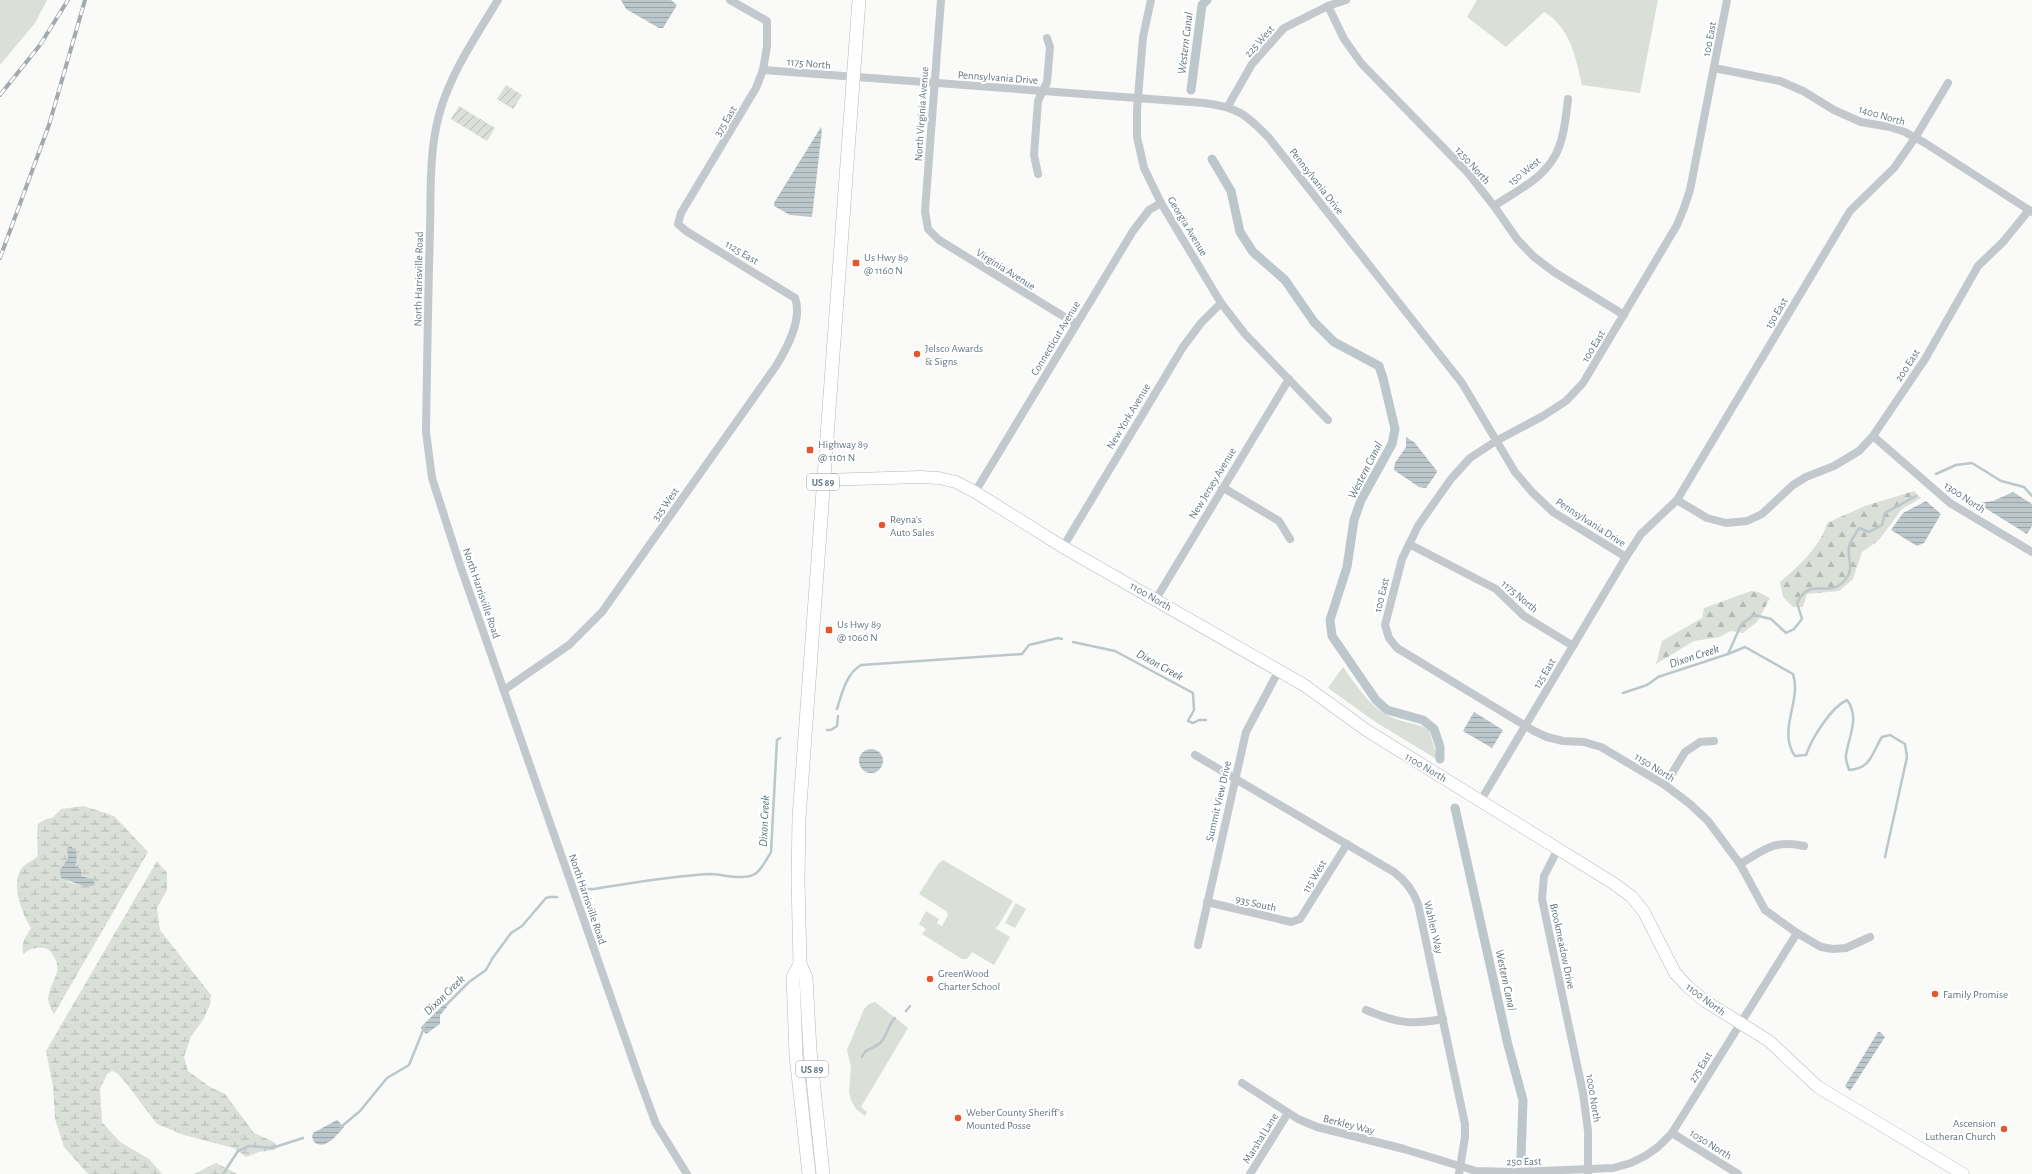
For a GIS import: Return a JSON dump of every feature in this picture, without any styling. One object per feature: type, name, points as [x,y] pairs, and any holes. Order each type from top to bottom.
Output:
[{"type":"main road","name":"US 89","points":[[823,1174],[810,1051],[806,978],[800,964],[798,880],[800,818],[823,480],[859,0]]},
{"type":"main road","name":"US 89","points":[[800,964],[793,977],[796,1055],[809,1174]]},
{"type":"street","name":"North Harrisville Road","points":[[498,0],[454,75],[439,114],[436,131],[432,173],[426,432],[432,478],[504,690],[656,1124],[687,1174]]},
{"type":"street","name":"375 East","points":[[678,224],[681,213],[746,106],[763,70],[768,46],[768,21],[730,0]]},
{"type":"street","name":"North Virginia Avenue","points":[[928,229],[925,211],[941,0]]},
{"type":"street","name":"Georgia Avenue","points":[[1152,0],[1143,37],[1138,98],[1137,137],[1144,168],[1161,203],[1221,303],[1245,334],[1328,420]]},
{"type":"street","name":"225 West","points":[[1228,106],[1252,64],[1284,28],[1328,6],[1346,0]]},
{"type":"street","name":"100 East","points":[[1389,638],[1385,625],[1402,559],[1418,526],[1451,479],[1470,458],[1496,441],[1543,416],[1566,401],[1583,383],[1677,225],[1690,190],[1727,0]]},
{"type":"street","name":"1250 North","points":[[1328,6],[1344,39],[1361,62],[1468,173],[1494,206],[1517,239],[1533,256],[1554,272],[1624,315]]},
{"type":"street","points":[[1038,174],[1034,155],[1038,101],[1047,82],[1050,47],[1047,38]]},
{"type":"street","name":"1400 North","points":[[1714,68],[1780,81],[1803,91],[1834,110],[1861,122],[1890,127],[1915,138],[2030,211]]},
{"type":"street","name":"1175 North","points":[[763,70],[853,77]]},
{"type":"street","name":"Pennsylvania Drive","points":[[853,77],[1228,106],[1252,120],[1273,144],[1462,383],[1515,472],[1532,492],[1553,512],[1626,557]]},
{"type":"street","name":"150 East","points":[[1626,557],[1641,534],[1677,500],[1850,212],[1894,168],[1915,138],[1948,83]]},
{"type":"street","name":"150 West","points":[[1494,206],[1540,174],[1552,162],[1560,146],[1568,99]]},
{"type":"street","name":"Connecticut Avenue","points":[[975,492],[1139,221],[1149,210],[1161,203]]},
{"type":"street","name":"200 East","points":[[1677,500],[1707,518],[1726,522],[1747,521],[1762,514],[1793,485],[1806,477],[1834,466],[1859,451],[1873,436],[1925,359],[1978,266],[2030,211]]},
{"type":"street","name":"1125 East","points":[[678,224],[686,232],[795,298]]},
{"type":"street","name":"Virginia Avenue","points":[[928,229],[939,240],[1076,324]]},
{"type":"street","name":"325 West","points":[[504,690],[569,645],[602,612],[779,360],[795,325],[797,310],[795,298]]},
{"type":"street","name":"New York Avenue","points":[[1063,547],[1183,347],[1201,323],[1221,303]]},
{"type":"street","name":"New Jersey Avenue","points":[[1156,599],[1222,487],[1289,379]]},
{"type":"street","name":"1300 North","points":[[1873,436],[1950,503],[2032,552]]},
{"type":"street","name":"1100 North","points":[[823,480],[939,478],[956,482],[975,492],[1063,547],[1304,685],[1366,730],[1481,800],[1613,883],[1632,897],[1644,912],[1655,931],[1675,973],[1688,987],[1705,1001],[1769,1041],[1818,1087],[1963,1174]]},
{"type":"street","points":[[1222,487],[1279,521],[1290,539]]},
{"type":"street","name":"1175 North","points":[[1409,544],[1496,588],[1524,616],[1573,646]]},
{"type":"street","name":"125 East","points":[[1481,800],[1524,725],[1626,557]]},
{"type":"street","name":"1150 North","points":[[1389,638],[1397,648],[1524,725],[1547,737],[1563,741],[1584,742],[1601,747],[1664,785],[1690,804],[1708,821],[1740,864],[1764,910],[1797,933],[1820,947],[1834,949],[1846,948],[1870,937]]},
{"type":"street","name":"Summit View Drive","points":[[1198,945],[1234,778],[1246,732],[1279,670]]},
{"type":"street","points":[[1664,785],[1685,752],[1700,742],[1714,741]]},
{"type":"street","name":"Wahlen Way","points":[[1195,755],[1394,872],[1404,880],[1413,892],[1418,904],[1465,1124],[1465,1137],[1459,1170]]},
{"type":"street","points":[[1740,864],[1772,846],[1789,842],[1804,846]]},
{"type":"street","name":"115 West","points":[[1300,919],[1347,844]]},
{"type":"street","name":"Brookmeadow Drive","points":[[1558,849],[1544,876],[1542,899],[1569,1026]]},
{"type":"street","name":"935 South","points":[[1207,902],[1291,922],[1300,919]]},
{"type":"street","name":"275 East","points":[[1588,1172],[1613,1168],[1631,1163],[1658,1147],[1672,1133],[1797,933]]},
{"type":"street","points":[[1366,1010],[1404,1023],[1420,1023],[1443,1019]]},
{"type":"street","name":"1000 North","points":[[1569,1026],[1583,1093],[1588,1131],[1588,1172]]},
{"type":"street","name":"Berkley Way","points":[[1242,1083],[1288,1113],[1317,1128],[1404,1149],[1459,1170]]},
{"type":"street","name":"Marshal Lane","points":[[1250,1174],[1288,1113]]},
{"type":"street","name":"1050 North","points":[[1672,1133],[1738,1174]]},
{"type":"street","name":"250 East","points":[[1459,1170],[1588,1172]]},
{"type":"green space","points":[[0,0],[47,0],[35,23],[0,65]]},
{"type":"green space","points":[[1477,0],[1658,0],[1640,93],[1582,85],[1574,54],[1566,35],[1553,18],[1544,12],[1506,47],[1467,17]]},
{"type":"green space","points":[[506,85],[522,95],[513,109],[497,99]]},
{"type":"green space","points":[[459,106],[495,128],[487,141],[451,119]]},
{"type":"green space","points":[[1914,491],[1921,498],[1902,509],[1879,540],[1862,552],[1853,579],[1839,591],[1807,594],[1803,607],[1793,607],[1783,597],[1780,582],[1808,556],[1820,540],[1827,523],[1865,506]]},
{"type":"green space","points":[[1751,591],[1758,592],[1770,598],[1757,622],[1743,633],[1730,631],[1720,637],[1694,641],[1656,664],[1662,641],[1702,618],[1704,608]]},
{"type":"green space","points":[[1343,667],[1365,696],[1385,714],[1429,730],[1438,760],[1377,723],[1328,688]]},
{"type":"green space","points":[[84,806],[114,816],[148,852],[54,1014],[49,1004],[48,996],[57,973],[57,964],[51,952],[45,948],[34,948],[24,954],[23,953],[23,943],[31,928],[21,907],[17,890],[17,882],[22,868],[35,859],[38,855],[38,824],[46,819],[52,818],[61,809]],"holes":[[[67,849],[76,862],[77,867],[80,868],[81,876],[89,877],[83,886],[68,882],[61,868],[68,858]]]},
{"type":"green space","points":[[943,860],[1013,901],[998,926],[995,928],[1010,937],[994,965],[972,952],[967,959],[962,959],[922,934],[926,929],[919,924],[926,911],[939,919],[937,923],[942,926],[948,915],[946,911],[919,894],[938,864]]},
{"type":"green space","points":[[157,861],[167,873],[167,890],[157,908],[160,930],[211,995],[210,1005],[203,1020],[191,1036],[184,1057],[188,1071],[210,1087],[225,1094],[254,1133],[274,1142],[277,1147],[274,1150],[259,1152],[246,1157],[234,1148],[184,1135],[157,1124],[126,1083],[117,1073],[112,1071],[107,1074],[100,1089],[102,1122],[120,1142],[149,1159],[162,1174],[88,1174],[64,1147],[55,1119],[53,1086],[46,1051]]},
{"type":"green space","points":[[1016,903],[1026,909],[1015,928],[1005,923]]},
{"type":"green space","points":[[875,1002],[908,1028],[861,1107],[867,1112],[865,1116],[856,1109],[851,1100],[849,1092],[851,1067],[847,1050],[864,1009],[869,1004]]},
{"type":"green space","points":[[216,1163],[237,1174],[194,1174]]},
{"type":"shaded area","points":[[621,0],[671,0],[677,5],[663,28],[659,28],[626,9]]},
{"type":"shaded area","points":[[821,127],[822,130],[812,217],[790,215],[774,206],[774,203]]},
{"type":"shaded area","points":[[1406,437],[1414,442],[1437,471],[1426,488],[1419,487],[1394,470],[1395,463],[1406,447]]},
{"type":"shaded area","points":[[2013,492],[2032,504],[2032,526],[2027,534],[1977,503],[1993,501]]},
{"type":"shaded area","points":[[1926,501],[1941,514],[1924,543],[1917,546],[1891,530],[1903,513]]},
{"type":"shaded area","points":[[1474,712],[1503,730],[1492,748],[1463,731]]},
{"type":"shaded area","points":[[871,749],[880,752],[883,761],[880,770],[871,773],[862,770],[859,761],[862,752]]},
{"type":"shaded area","points":[[70,846],[76,852],[76,866],[81,869],[81,876],[93,879],[95,884],[93,886],[83,886],[61,878],[60,870],[68,858],[67,849]]},
{"type":"shaded area","points":[[444,1004],[447,1007],[440,1015],[440,1024],[426,1034],[421,1028],[422,1026]]},
{"type":"shaded area","points":[[1878,1032],[1885,1037],[1850,1091],[1845,1086]]},
{"type":"shaded area","points":[[337,1120],[344,1127],[334,1138],[322,1145],[314,1142],[312,1137],[313,1133]]},
{"type":"waterway","name":"Western Canal","points":[[1191,90],[1202,5],[1207,0]]},
{"type":"waterway","name":"Western Canal","points":[[1212,159],[1231,191],[1240,232],[1253,252],[1285,280],[1314,322],[1334,342],[1379,366],[1395,429],[1392,444],[1361,500],[1354,520],[1347,567],[1330,620],[1332,636],[1376,700],[1387,710],[1423,720],[1434,729],[1440,747],[1440,759]]},
{"type":"waterway","name":"Dixon Creek","points":[[1936,474],[1956,465],[1972,463],[2001,481],[2024,487],[2032,496]]},
{"type":"waterway","name":"Dixon Creek","points":[[1623,693],[1647,685],[1658,677],[1728,654],[1741,625],[1754,615],[1771,619],[1786,633],[1794,629],[1802,619],[1797,603],[1802,595],[1808,590],[1826,589],[1839,586],[1848,576],[1850,572],[1849,545],[1859,528],[1869,532],[1882,525],[1885,513],[1916,496]]},
{"type":"waterway","name":"Dixon Creek","points":[[837,709],[848,679],[861,665],[1022,654],[1029,645],[1058,638],[1062,639]]},
{"type":"waterway","name":"Dixon Creek","points":[[1073,642],[1115,651],[1193,693],[1194,710],[1188,721],[1193,723],[1199,720],[1206,720]]},
{"type":"waterway","points":[[1728,654],[1745,647],[1793,674],[1795,695],[1788,736],[1790,746],[1795,756],[1806,755],[1823,724],[1835,709],[1847,700],[1853,713],[1852,727],[1846,757],[1849,770],[1857,769],[1867,763],[1882,737],[1890,735],[1905,744],[1907,757],[1885,857]]},
{"type":"waterway","name":"Dixon Creek","points":[[827,730],[831,730],[837,726],[838,716]]},
{"type":"waterway","name":"Dixon Creek","points":[[585,889],[695,875],[709,874],[744,877],[758,872],[771,852],[777,740],[780,738]]},
{"type":"waterway","name":"Western Canal","points":[[1455,808],[1508,1045],[1523,1100],[1521,1158]]},
{"type":"waterway","name":"Dixon Creek","points":[[445,1006],[469,982],[486,970],[511,933],[522,926],[546,898],[557,897]]},
{"type":"waterway","points":[[906,1011],[910,1006]]},
{"type":"waterway","points":[[862,1057],[867,1050],[878,1045],[895,1018]]},
{"type":"waterway","name":"Dixon Creek","points":[[341,1127],[360,1111],[387,1078],[409,1065],[424,1028]]},
{"type":"waterway","name":"Dixon Creek","points":[[223,1174],[238,1151],[249,1146],[272,1148],[303,1138]]},
{"type":"railway","points":[[0,95],[40,45],[68,0]]},
{"type":"railway","points":[[0,258],[49,125],[85,0]]},
{"type":"place","name":"Us Hwy 89 @ 1160 N","points":[[856,263]]},
{"type":"place","name":"Jelsco Awards & Signs","points":[[917,354]]},
{"type":"place","name":"Highway 89 @ 1101 N","points":[[810,450]]},
{"type":"place","name":"Reyna's Auto Sales","points":[[882,525]]},
{"type":"place","name":"Us Hwy 89 @ 1060 N","points":[[829,630]]},
{"type":"place","name":"GreenWood Charter School","points":[[930,979]]},
{"type":"place","name":"Family Promise","points":[[1935,994]]},
{"type":"place","name":"Weber County Sheriff's Mounted Posse","points":[[958,1118]]},
{"type":"place","name":"Ascension Lutheran Church","points":[[2004,1129]]}]
